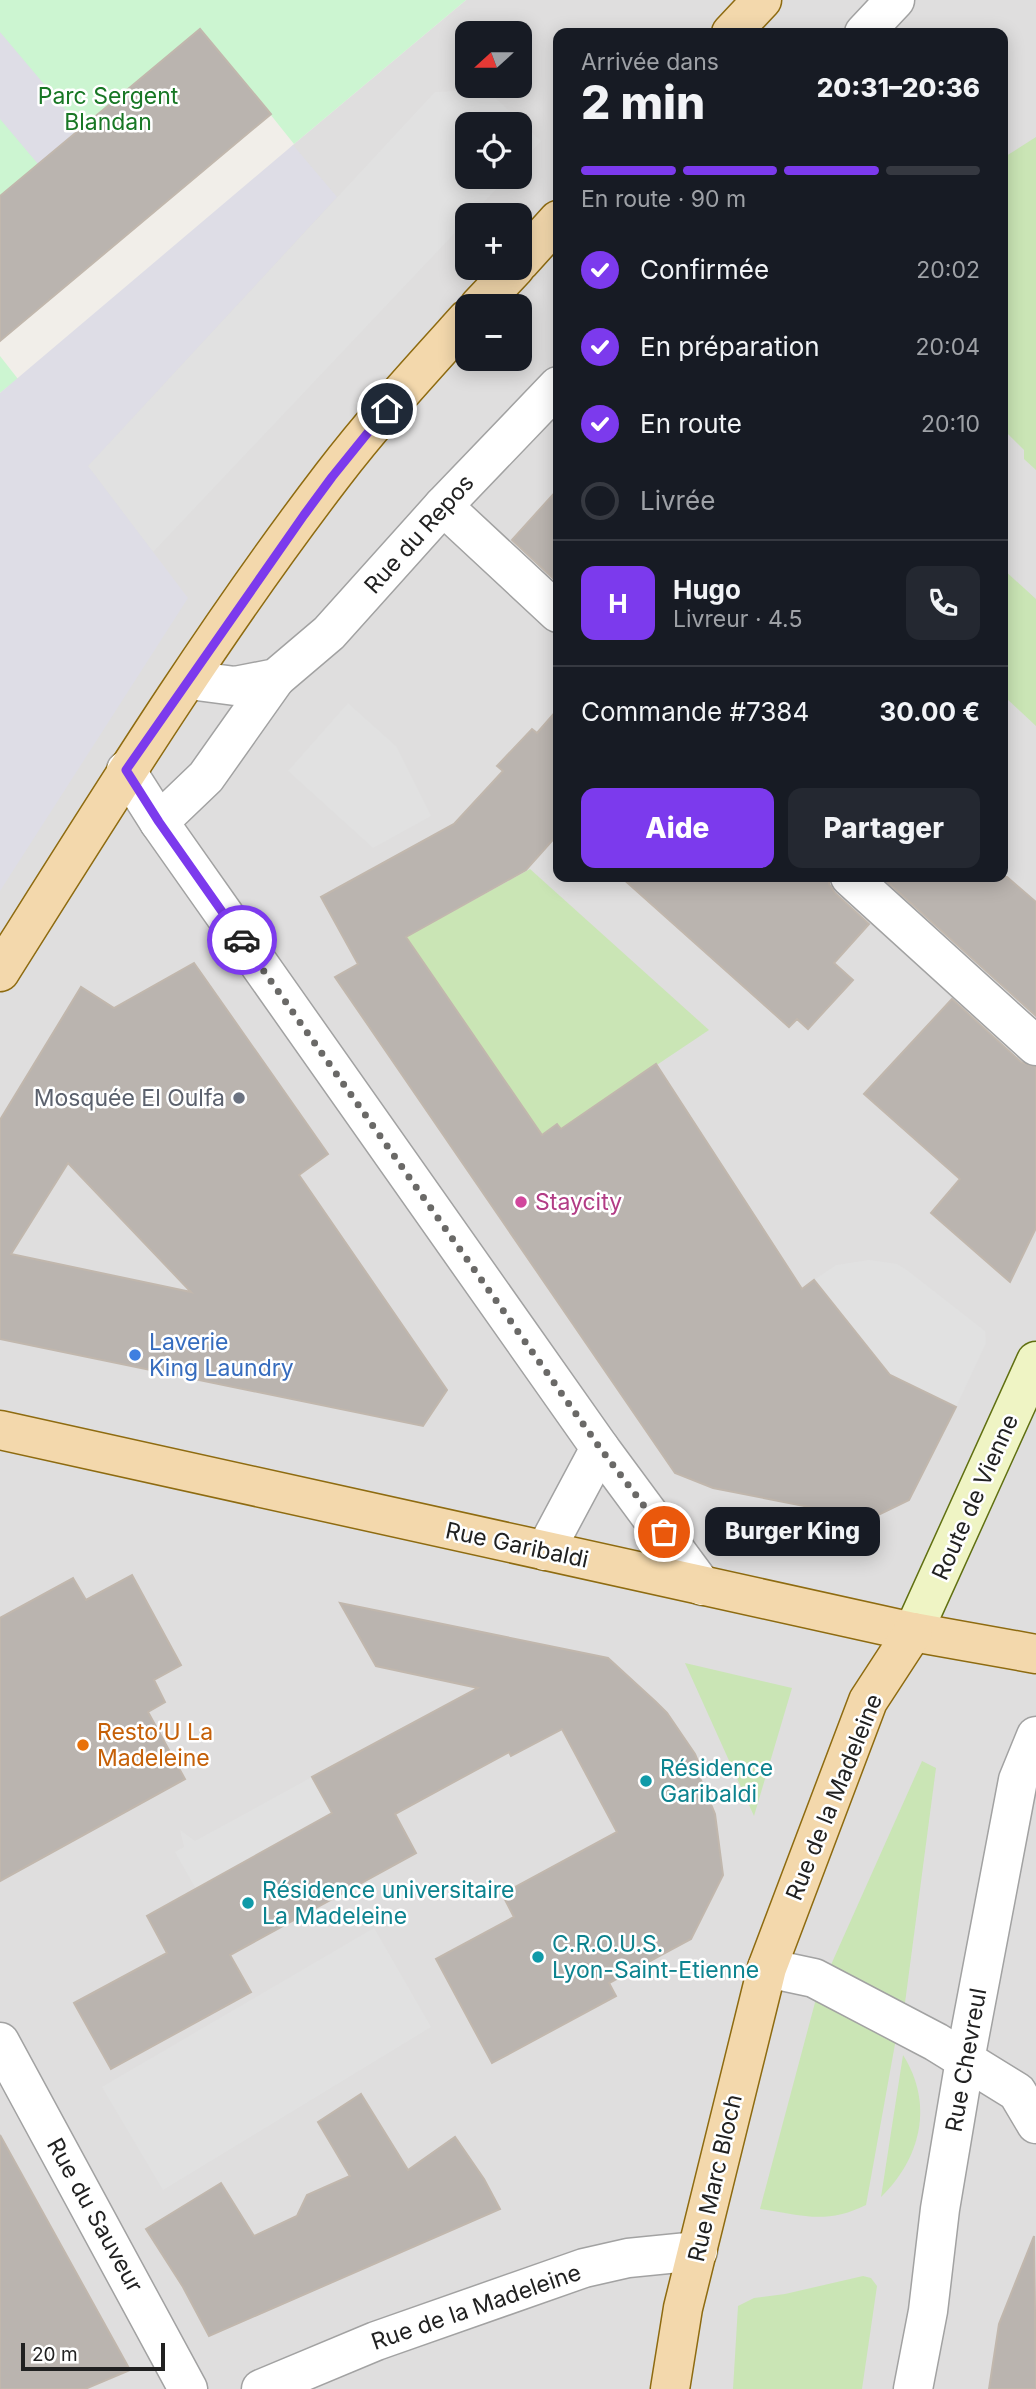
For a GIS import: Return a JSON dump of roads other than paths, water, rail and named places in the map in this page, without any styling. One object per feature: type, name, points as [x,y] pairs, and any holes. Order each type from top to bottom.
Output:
[{"type":"main road","points":[[736,28],[762,0]]},
{"type":"main road","points":[[532,249],[553,226]]},
{"type":"main road","points":[[490,294],[503,280]]},
{"type":"main road","points":[[2,965],[126,770],[332,477],[417,374],[455,333]]},
{"type":"main road","name":"Route de Vienne","points":[[913,1632],[1036,1362]]},
{"type":"main road","name":"Rue Garibaldi","points":[[0,1430],[913,1632],[1035,1647]]},
{"type":"main road","name":"Rue de la Madeleine","points":[[767,1968],[868,1701],[913,1632]]},
{"type":"main road","name":"Rue Marc Bloch","points":[[670,2389],[682,2308],[767,1968]]},
{"type":"street","points":[[869,28],[895,0]]},
{"type":"street","name":"Rue du Repos","points":[[159,822],[206,777],[276,678],[329,633],[443,506],[553,391]]},
{"type":"street","points":[[443,506],[553,608]]},
{"type":"street","name":"Rue du Repos","points":[[189,680],[234,686],[276,678]]},
{"type":"street","points":[[126,770],[159,822],[600,1448],[702,1586]]},
{"type":"street","points":[[855,882],[1036,1046]]},
{"type":"street","points":[[545,1551],[600,1448]]},
{"type":"street","name":"Rue Chevreul","points":[[913,2389],[928,2311],[940,2209],[965,2060],[1018,1780],[1036,1736]]},
{"type":"street","points":[[767,1968],[814,1978],[936,2042],[1017,2092],[1036,2124]]},
{"type":"street","name":"Rue du Sauveur","points":[[0,2042],[188,2389]]},
{"type":"street","name":"Rue de la Madeleine","points":[[261,2389],[376,2341],[584,2268],[628,2258],[698,2250]]},
{"type":"place","name":"Mosquée El Oulfa","points":[[239,1098]]},
{"type":"place","name":"Staycity","points":[[521,1202]]},
{"type":"place","name":"Laverie King Laundry","points":[[135,1355]]},
{"type":"place","name":"Burger King","points":[[664,1532]]},
{"type":"place","name":"Resto’U La Madeleine","points":[[83,1745]]},
{"type":"place","name":"Résidence Garibaldi","points":[[646,1781]]},
{"type":"place","name":"Résidence universitaire La Madeleine","points":[[248,1903]]},
{"type":"place","name":"C.R.O.U.S. Lyon-Saint-Etienne","points":[[538,1957]]},
{"type":"park label","name":"Parc Sergent Blandan","points":[[108,109]]}]
